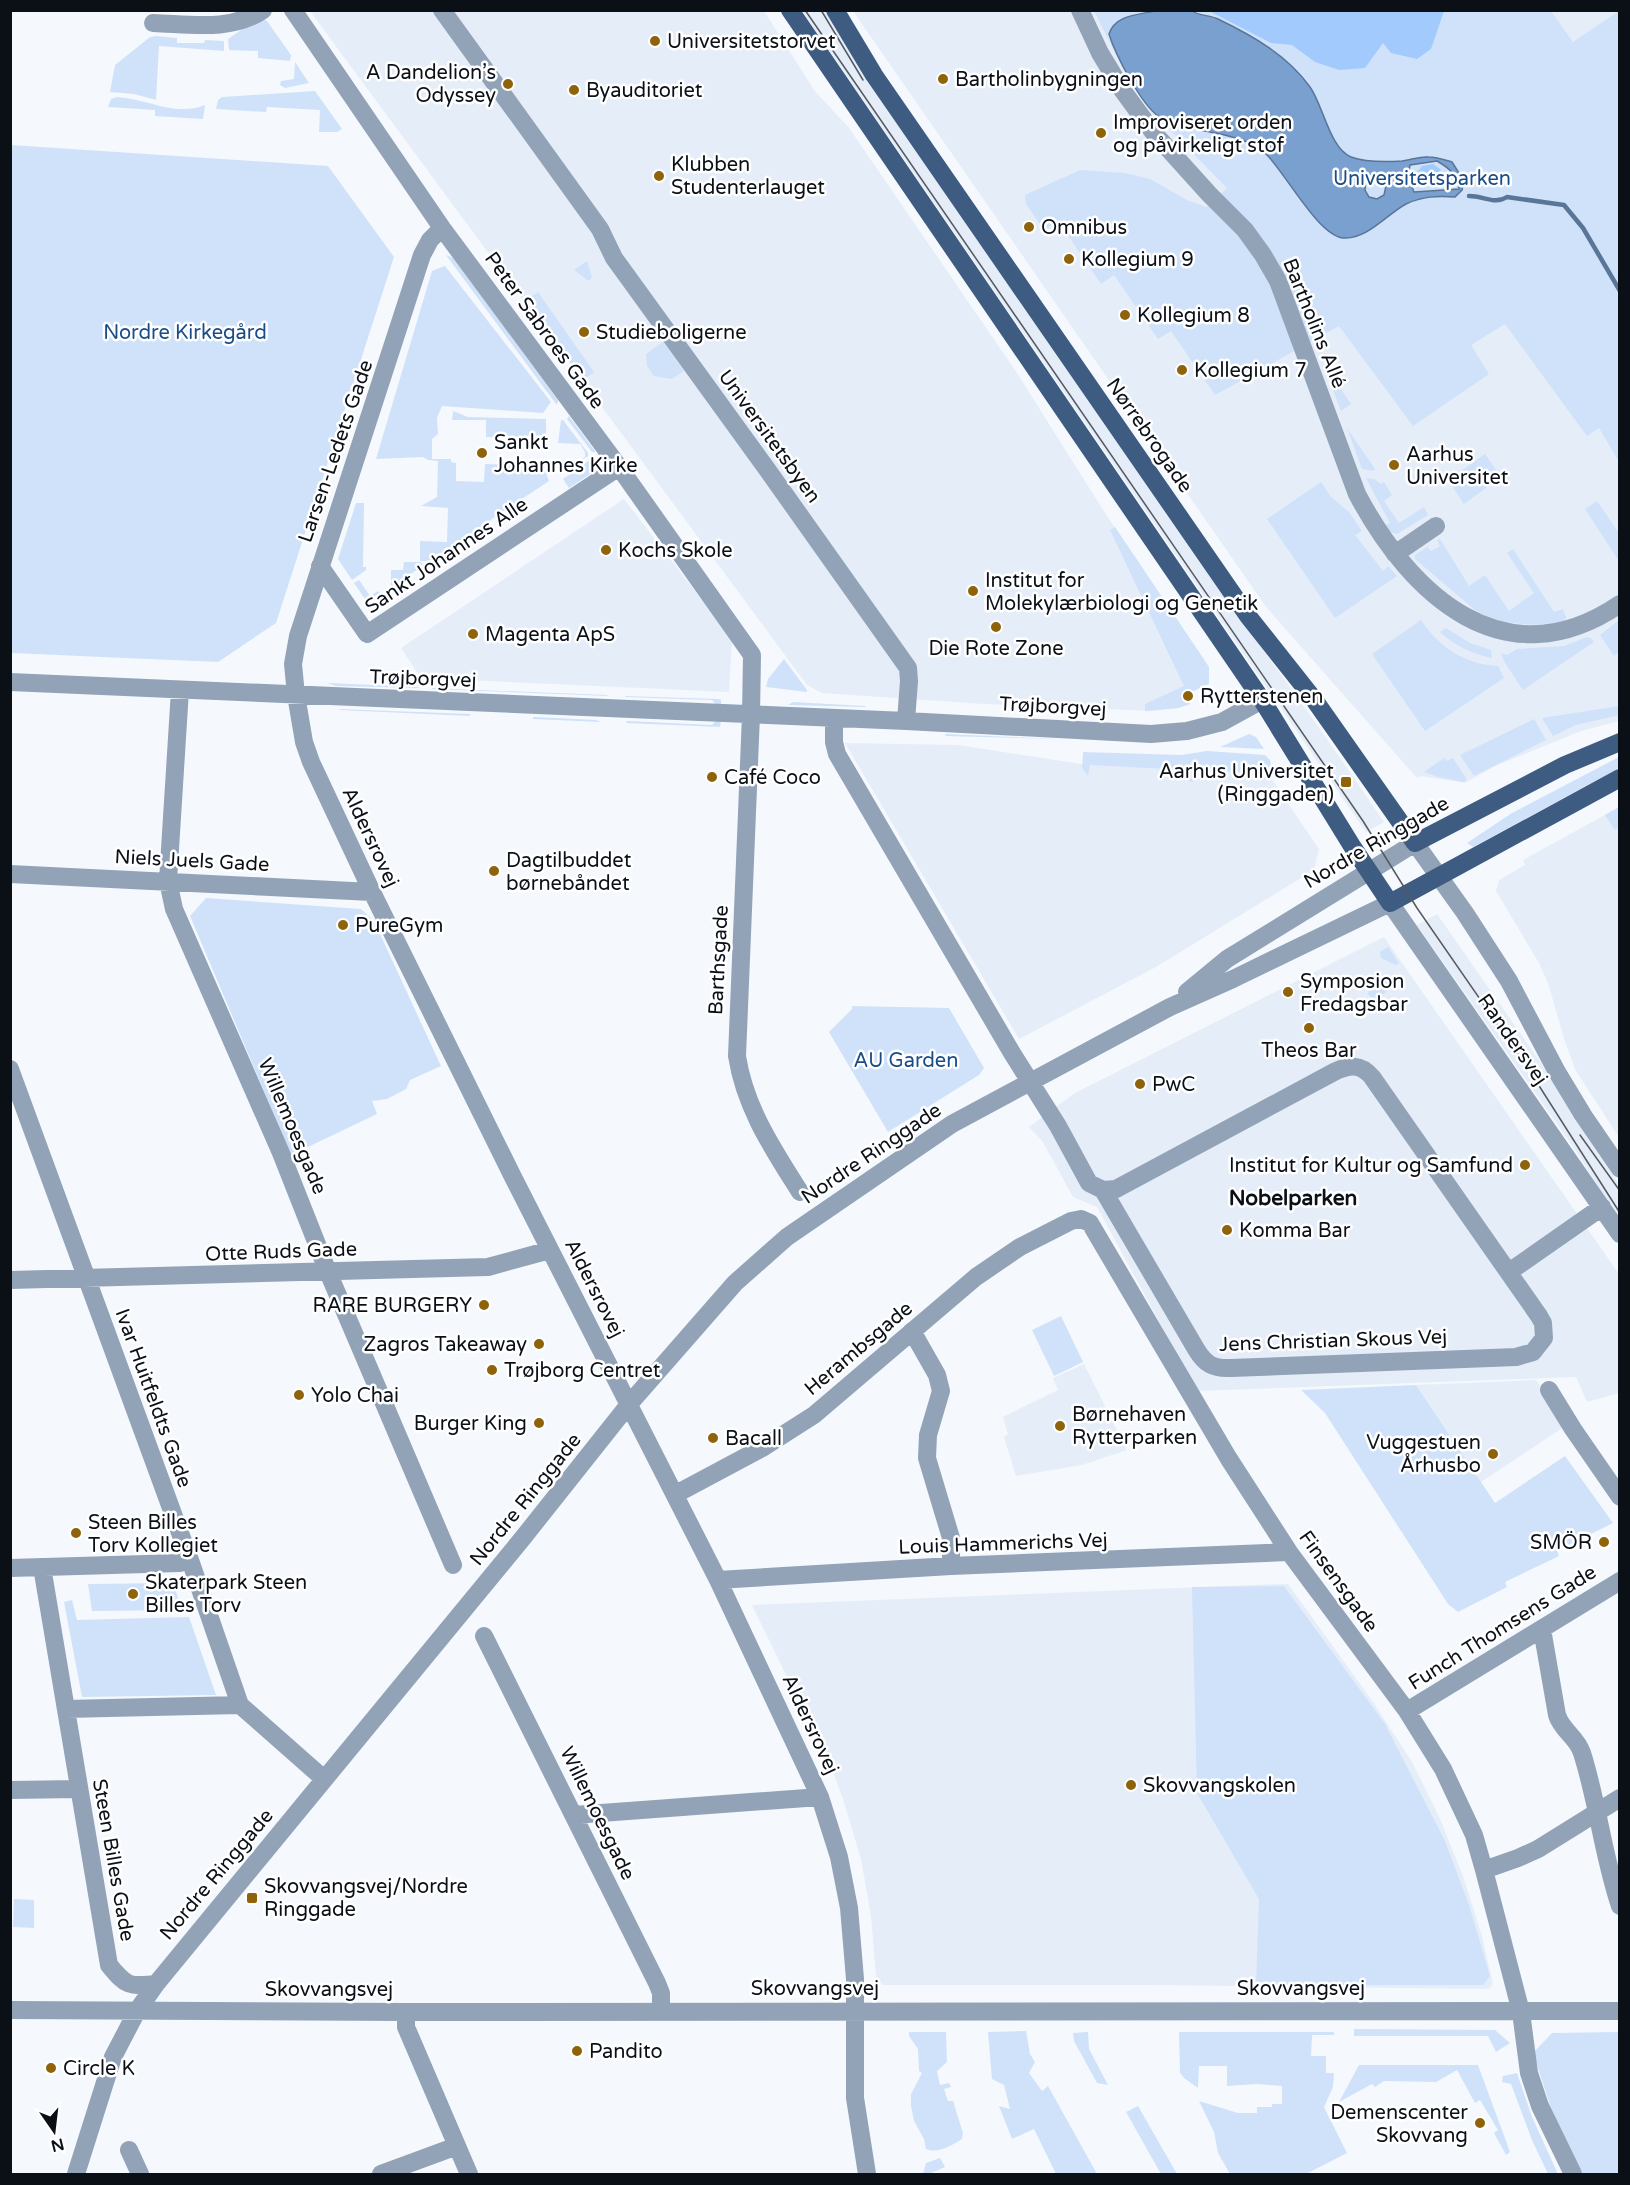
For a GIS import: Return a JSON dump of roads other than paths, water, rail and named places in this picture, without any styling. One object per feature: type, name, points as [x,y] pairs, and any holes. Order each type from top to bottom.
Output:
[{"type":"main road","points":[[789,10],[1262,700],[1368,870]]},
{"type":"main road","name":"Nørrebrogade","points":[[835,10],[874,75],[1248,615],[1313,698],[1415,843]]},
{"type":"main road","name":"Nordre Ringgade","points":[[1415,843],[1565,765],[1620,742]]},
{"type":"main road","name":"Nordre Ringgade","points":[[1390,903],[1620,778]]},
{"type":"main road","name":"Randersvej","points":[[1368,870],[1390,903]]},
{"type":"street","points":[[153,23],[221,25],[243,20],[263,10]]},
{"type":"street","name":"Peter Sabroes Gade","points":[[293,10],[442,228],[619,467],[752,656],[751,715]]},
{"type":"street","name":"Universitetsbyen","points":[[442,10],[600,229],[614,258],[770,472],[908,668],[906,721]]},
{"type":"street","name":"Bartholins Allé","points":[[1080,10],[1100,53],[1124,92],[1154,132],[1209,194],[1245,230],[1273,272],[1357,494],[1374,525],[1395,554],[1420,581],[1454,611],[1487,628],[1512,632],[1560,632],[1587,623],[1620,604]]},
{"type":"street","name":"Larsen-Ledets Gade","points":[[296,695],[293,664],[297,636],[422,255],[430,240],[442,228]]},
{"type":"street","name":"Sankt Johannes Alle","points":[[320,566],[367,634],[619,467]]},
{"type":"street","points":[[1395,554],[1436,526]]},
{"type":"street","name":"Trøjborgvej","points":[[10,682],[906,721],[1151,734],[1178,732],[1222,722],[1262,700]]},
{"type":"street","name":"Willemoesgade","points":[[180,690],[168,881],[174,909],[281,1153],[328,1272],[453,1564]]},
{"type":"street","name":"Aldersrovej","points":[[296,695],[304,742],[311,762],[372,892],[550,1250],[676,1494],[820,1797],[838,1857],[849,1908],[855,1979],[855,2098],[867,2175]]},
{"type":"street","name":"Barthsgade","points":[[751,715],[737,1056],[744,1087],[760,1128],[800,1192]]},
{"type":"street","points":[[834,719],[834,742],[837,754],[1030,1081]]},
{"type":"street","name":"Nordre Ringgade","points":[[1170,1007],[1227,959],[1415,843]]},
{"type":"street","name":"Nørrebrogade","points":[[1415,843],[1439,877]]},
{"type":"street","name":"Niels Juels Gade","points":[[10,874],[372,892]]},
{"type":"street","name":"Randersvej","points":[[1439,877],[1509,981],[1557,1072],[1620,1169]]},
{"type":"street","name":"Nordre Ringgade","points":[[76,2175],[105,2078],[119,2043],[156,1984],[522,1539],[630,1403],[735,1283],[787,1237],[952,1124],[1170,1007],[1390,903]]},
{"type":"street","name":"Randersvej","points":[[1390,903],[1620,1233]]},
{"type":"street","name":"Jens Christian Skous Vej","points":[[1030,1081],[1058,1126],[1089,1184],[1103,1190],[1116,1189],[1334,1072],[1345,1067],[1357,1066],[1366,1070],[1543,1323],[1544,1338],[1533,1352],[1525,1356],[1220,1368],[1209,1365],[1202,1358],[1103,1190]]},
{"type":"street","name":"Ivar Huitfeldts Gade","points":[[10,1069],[190,1560],[240,1705],[324,1779]]},
{"type":"street","points":[[1509,1272],[1602,1207]]},
{"type":"street","name":"Finsensgade","points":[[1061,1225],[1081,1219],[1094,1227],[1202,1415],[1289,1552],[1407,1711],[1443,1769],[1474,1835],[1521,2012],[1527,2061],[1533,2084],[1544,2114],[1573,2175]]},
{"type":"street","name":"Herambsgade","points":[[676,1494],[764,1447],[814,1414],[976,1277],[1020,1247],[1061,1225]]},
{"type":"street","name":"Otte Ruds Gade","points":[[10,1280],[489,1267],[550,1250]]},
{"type":"street","points":[[912,1331],[937,1375],[941,1391],[928,1435],[927,1458],[951,1538],[951,1566]]},
{"type":"street","points":[[1549,1390],[1620,1497]]},
{"type":"street","name":"Louis Hammerichs Vej","points":[[718,1580],[951,1566],[1289,1552]]},
{"type":"street","points":[[10,1568],[180,1563],[190,1560]]},
{"type":"street","name":"Steen Billes Gade","points":[[42,1567],[109,1965],[122,1982],[129,1985],[156,1984]]},
{"type":"street","name":"Funch Thomsens Gade","points":[[1407,1711],[1620,1581]]},
{"type":"street","points":[[1542,1629],[1560,1726],[1581,1749],[1597,1812],[1609,1875],[1620,1906]]},
{"type":"street","name":"Willemoesgade","points":[[484,1636],[657,1983],[661,1993],[661,2011]]},
{"type":"street","points":[[66,1709],[240,1705]]},
{"type":"street","points":[[10,1790],[79,1789]]},
{"type":"street","points":[[574,1815],[820,1797]]},
{"type":"street","points":[[1484,1870],[1538,1849],[1620,1798]]},
{"type":"street","name":"Skovvangsvej","points":[[10,2010],[1620,2011]]},
{"type":"street","points":[[406,2012],[406,2027],[469,2175]]},
{"type":"street","points":[[381,2175],[457,2146]]},
{"type":"street","points":[[129,2150],[140,2175]]},
{"type":"waterway","points":[[1469,196],[1494,200],[1507,197],[1564,205],[1583,228],[1620,291]]},
{"type":"tram line","points":[[805,10],[1363,821],[1417,908],[1529,1070],[1620,1213]]},
{"type":"tram line","points":[[821,10],[863,80]]},
{"type":"tram line","points":[[1580,1135],[1620,1191]]},
{"type":"place","name":"Universitetstorvet","points":[[655,41]]},
{"type":"place","name":"Bartholinbygningen","points":[[943,79]]},
{"type":"place","name":"A Dandelion’s Odyssey","points":[[508,84]]},
{"type":"place","name":"Byauditoriet","points":[[574,90]]},
{"type":"place","name":"Improviseret orden og påvirkeligt stof","points":[[1101,133]]},
{"type":"place","name":"Klubben Studenterlauget","points":[[659,176]]},
{"type":"place","name":"Omnibus","points":[[1029,227]]},
{"type":"place","name":"Kollegium 9","points":[[1069,259]]},
{"type":"place","name":"Kollegium 8","points":[[1125,315]]},
{"type":"place","name":"Studieboligerne","points":[[584,332]]},
{"type":"place","name":"Kollegium 7","points":[[1182,370]]},
{"type":"place","name":"Sankt Johannes Kirke","points":[[482,453]]},
{"type":"place","name":"Aarhus Universitet","points":[[1394,465]]},
{"type":"place","name":"Kochs Skole","points":[[606,550]]},
{"type":"place","name":"Institut for Molekylærbiologi og Genetik","points":[[973,591]]},
{"type":"place","name":"Die Rote Zone","points":[[996,627]]},
{"type":"place","name":"Magenta ApS","points":[[473,634]]},
{"type":"place","name":"Rytterstenen","points":[[1188,696]]},
{"type":"place","name":"Café Coco","points":[[712,777]]},
{"type":"place","name":"Aarhus Universitet (Ringgaden)","points":[[1346,782]]},
{"type":"place","name":"Dagtilbuddet børnebåndet","points":[[494,871]]},
{"type":"place","name":"PureGym","points":[[343,925]]},
{"type":"place","name":"Symposion Fredagsbar","points":[[1288,992]]},
{"type":"place","name":"Theos Bar","points":[[1309,1028]]},
{"type":"place","name":"PwC","points":[[1140,1084]]},
{"type":"place","name":"Institut for Kultur og Samfund","points":[[1525,1165]]},
{"type":"place","name":"Komma Bar","points":[[1227,1230]]},
{"type":"place","name":"RARE BURGERY","points":[[484,1305]]},
{"type":"place","name":"Zagros Takeaway","points":[[539,1344]]},
{"type":"place","name":"Trøjborg Centret","points":[[492,1370]]},
{"type":"place","name":"Yolo Chai","points":[[299,1395]]},
{"type":"place","name":"Burger King","points":[[539,1423]]},
{"type":"place","name":"Børnehaven Rytterparken","points":[[1060,1426]]},
{"type":"place","name":"Bacall","points":[[713,1438]]},
{"type":"place","name":"Vuggestuen Århusbo","points":[[1493,1454]]},
{"type":"place","name":"Steen Billes Torv Kollegiet","points":[[76,1533]]},
{"type":"place","name":"SMÖR","points":[[1604,1542]]},
{"type":"place","name":"Skaterpark Steen Billes Torv","points":[[133,1594]]},
{"type":"place","name":"Skovvangskolen","points":[[1131,1785]]},
{"type":"place","name":"Skovvangsvej/Nordre Ringgade","points":[[252,1898]]},
{"type":"place","name":"Pandito","points":[[577,2051]]},
{"type":"place","name":"Circle K","points":[[51,2068]]},
{"type":"place","name":"Demenscenter Skovvang","points":[[1480,2123]]},
{"type":"district","name":"Nobelparken","points":[[1293,1198]]},
{"type":"park label","name":"Universitetsparken","points":[[1422,178]]},
{"type":"park label","name":"Nordre Kirkegård","points":[[185,332]]},
{"type":"park label","name":"AU Garden","points":[[906,1060]]}]
